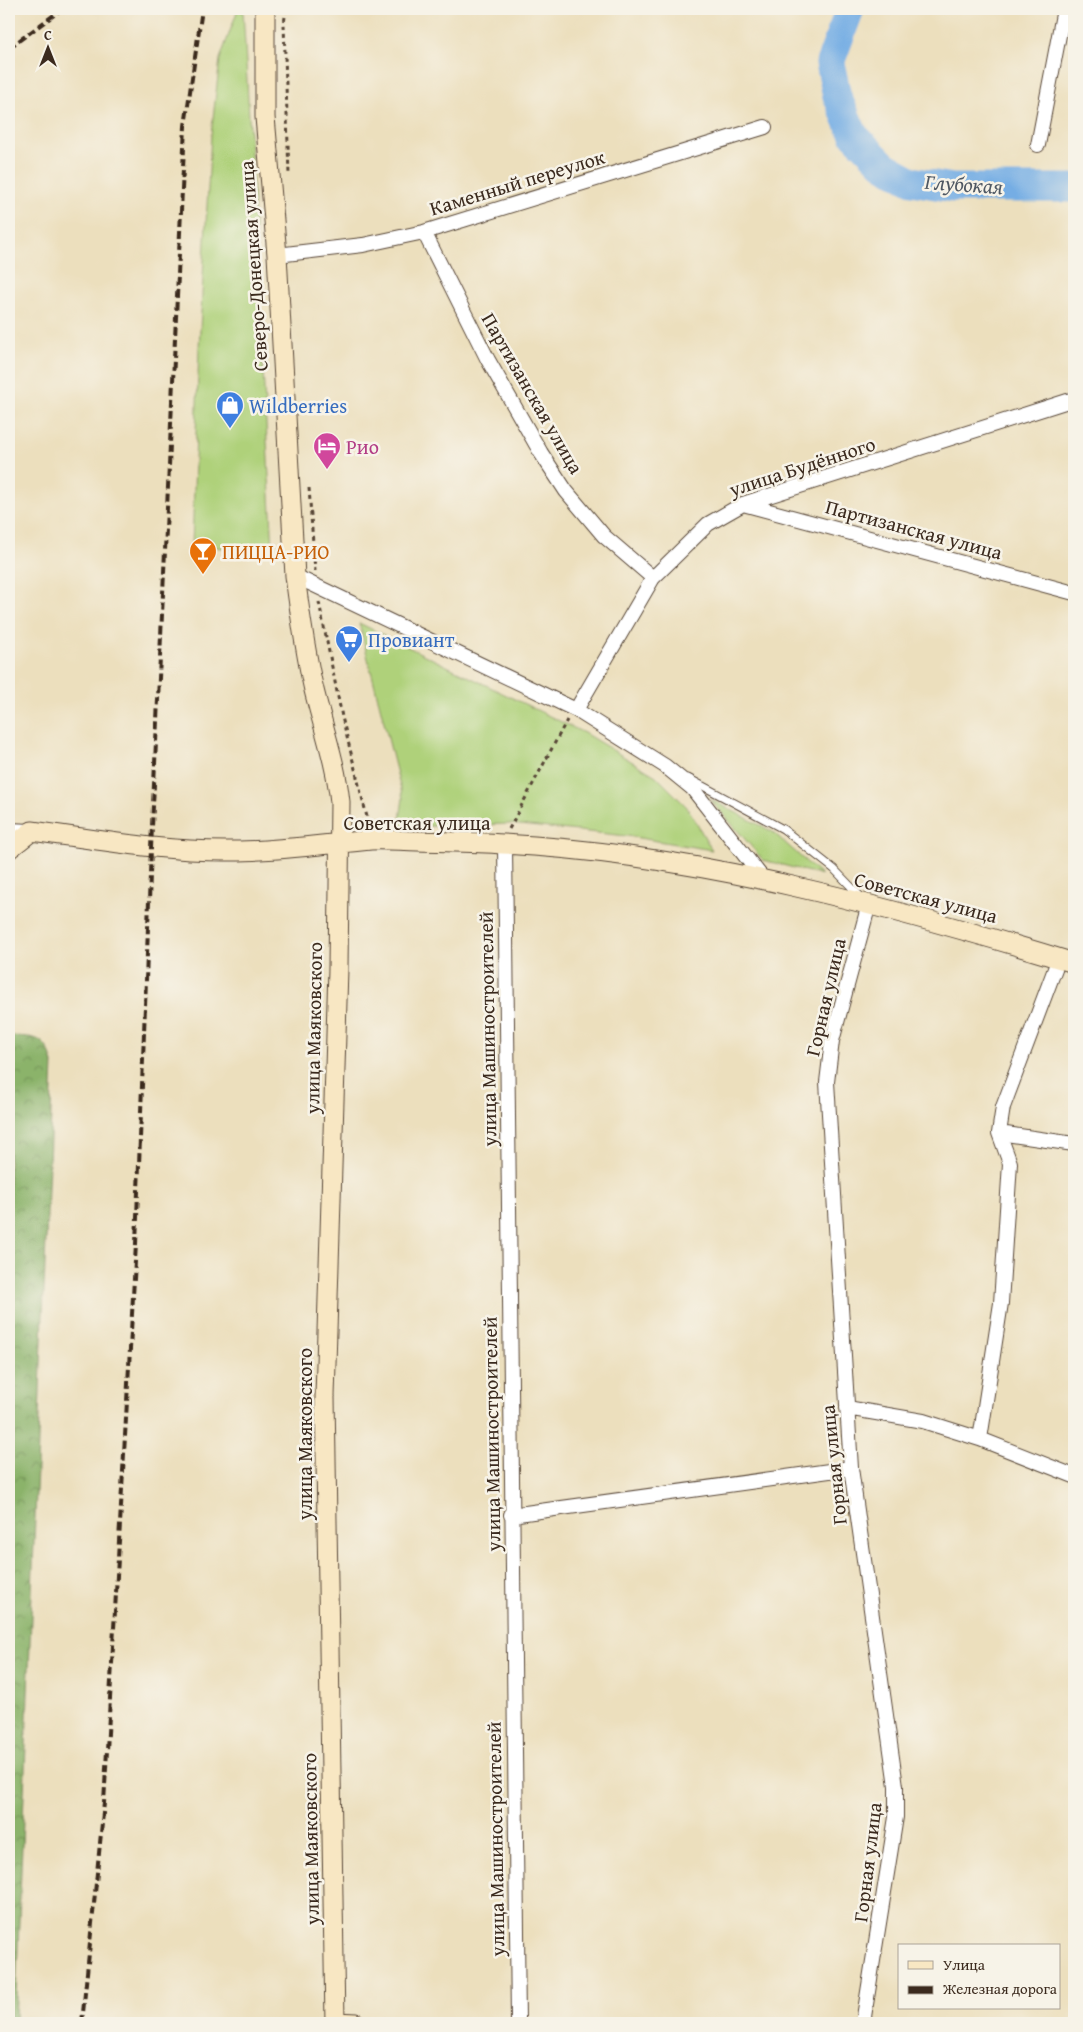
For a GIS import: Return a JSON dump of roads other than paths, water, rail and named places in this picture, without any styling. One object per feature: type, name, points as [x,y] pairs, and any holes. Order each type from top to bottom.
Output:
[{"type":"main road","name":"Северо-Донецкая улица","points":[[265,9],[265,117],[277,255],[295,576],[302,629],[314,688],[338,782],[340,802],[339,844]]},
{"type":"main road","name":"Советская улица","points":[[32,831],[151,848],[272,850],[373,840],[505,844],[626,856],[764,880],[868,904],[1067,960]]},
{"type":"main road","points":[[9,849],[32,831]]},
{"type":"main road","name":"улица Маяковского","points":[[335,2022],[325,1396],[338,979],[339,844]]},
{"type":"main road","points":[[335,2022],[356,2023]]},
{"type":"street","points":[[1038,145],[1064,9]]},
{"type":"street","name":"Каменный переулок","points":[[277,255],[363,246],[424,232],[765,127]]},
{"type":"street","name":"Партизанская улица","points":[[424,232],[488,360],[561,483],[604,536],[653,578]]},
{"type":"street","name":"улица Будённого","points":[[576,710],[653,578],[708,524],[743,504],[1074,399]]},
{"type":"street","name":"Партизанская улица","points":[[743,504],[1074,593]]},
{"type":"street","points":[[295,576],[576,710],[665,766],[692,788],[764,880]]},
{"type":"street","name":"Советская улица","points":[[9,830],[32,831]]},
{"type":"street","name":"улица Машиностроителей","points":[[505,844],[518,2023]]},
{"type":"street","name":"Горная улица","points":[[863,2023],[896,1817],[896,1786],[851,1468],[827,1082],[832,1041],[868,904]]},
{"type":"street","points":[[980,1439],[1001,1303],[1010,1163],[999,1133],[1003,1106],[1067,960]]},
{"type":"street","points":[[999,1133],[1074,1144]]},
{"type":"street","points":[[847,1408],[923,1421],[980,1439],[1074,1476]]},
{"type":"street","points":[[511,1515],[851,1468]]},
{"type":"lane","points":[[665,766],[783,830],[834,869],[868,904]]},
{"type":"waterway","name":"Глубокая","points":[[850,9],[830,63],[837,96],[854,135],[885,166],[912,181],[953,188],[1074,188]]},
{"type":"railway","points":[[9,48],[62,9]]},
{"type":"railway","points":[[82,2023],[104,1803],[136,1244],[151,848],[185,126],[202,9]]},
{"type":"place","name":"Wildberries","points":[[230,429]]},
{"type":"place","name":"Рио","points":[[327,470]]},
{"type":"place","name":"ПИЦЦА-РИО","points":[[203,575]]},
{"type":"place","name":"Провиант","points":[[349,663]]}]
